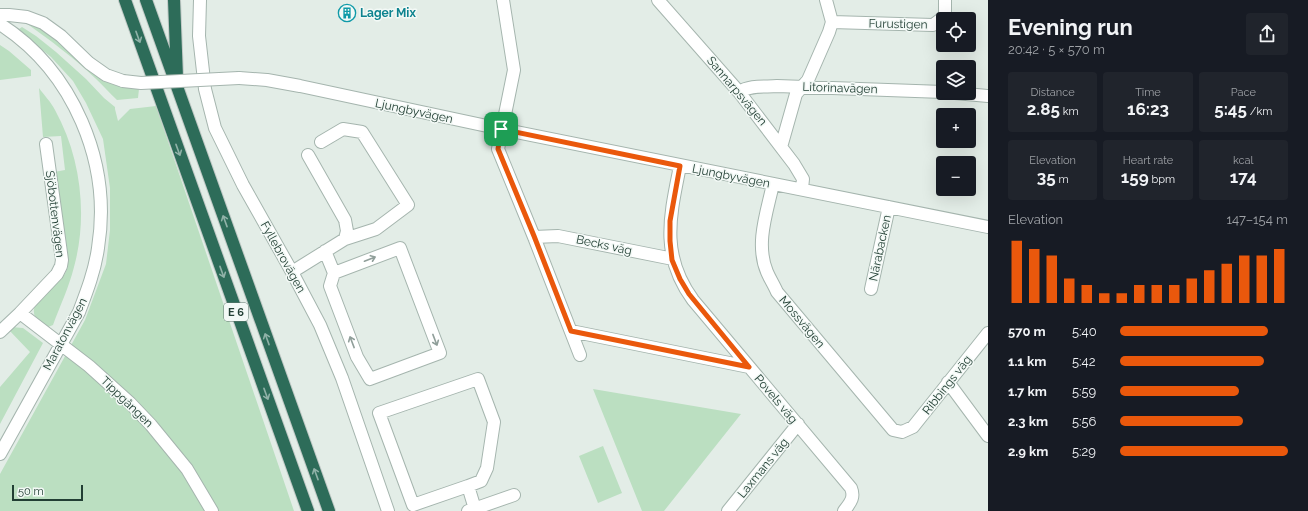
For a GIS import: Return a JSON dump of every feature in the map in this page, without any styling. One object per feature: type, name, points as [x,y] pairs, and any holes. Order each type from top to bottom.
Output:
[{"type":"highway","name":"E 6","points":[[125,0],[308,511]]},
{"type":"highway","name":"E 6","points":[[146,0],[329,511]]},
{"type":"highway","points":[[174,0],[178,90]]},
{"type":"street","name":"Fyllebrovägen","points":[[200,0],[199,36],[205,88],[215,128],[243,185],[320,325],[342,378],[388,511]]},
{"type":"street","points":[[503,0],[514,70],[498,149],[534,236],[580,355]]},
{"type":"street","name":"Sannarpsvägen","points":[[658,0],[739,92],[781,147],[801,175],[803,181],[802,189]]},
{"type":"street","points":[[781,147],[796,94],[808,80],[829,32],[832,22],[826,0]]},
{"type":"street","name":"Furustigen","points":[[832,22],[933,25],[945,16],[945,0]]},
{"type":"street","name":"Ljungbyvägen","points":[[0,15],[27,17],[43,23],[61,36],[89,63],[106,75],[123,81],[145,83],[239,78],[267,80],[680,166],[988,227]]},
{"type":"street","name":"Maratonvägen","points":[[0,24],[20,37],[56,74],[77,108],[92,148],[99,178],[101,208],[98,248],[88,289],[78,312],[0,454]]},
{"type":"street","name":"Litorinavägen","points":[[739,92],[752,87],[802,86],[936,92]]},
{"type":"street","points":[[976,95],[988,96]]},
{"type":"street","points":[[292,272],[345,239],[376,229],[408,205],[362,132],[343,129],[321,142]]},
{"type":"street","name":"Sjöbottenvägen","points":[[0,332],[57,274],[61,266],[62,260],[46,144]]},
{"type":"street","points":[[308,155],[345,220],[347,231],[345,239]]},
{"type":"street","name":"Povels väg","points":[[680,166],[670,221],[672,260],[680,279],[689,294],[851,488],[853,496],[851,503],[844,511]]},
{"type":"street","name":"Mossvägen","points":[[773,184],[762,243],[763,257],[767,272],[777,292],[893,430],[902,432]]},
{"type":"street","name":"Närabacken","points":[[871,289],[889,207]]},
{"type":"street","name":"Becks väg","points":[[534,236],[558,236],[672,260]]},
{"type":"street","points":[[326,251],[334,273],[330,286],[357,357],[370,379],[440,353],[400,248],[334,273]]},
{"type":"street","name":"Tippgången","points":[[20,313],[89,366],[130,402],[187,468],[212,511]]},
{"type":"street","points":[[571,331],[749,367]]},
{"type":"street","name":"Ribbings väg","points":[[902,432],[913,427],[988,333]]},
{"type":"street","points":[[478,378],[494,422],[487,468],[481,480],[468,486],[413,505],[380,413],[478,378]]},
{"type":"street","points":[[948,382],[988,436]]},
{"type":"street","name":"Laxmans väg","points":[[728,511],[798,424]]},
{"type":"street","points":[[468,486],[471,510],[514,495]]},
{"type":"green space","points":[[26,23],[46,31],[117,85],[139,89],[138,98],[117,100],[79,63]]},
{"type":"green space","points":[[22,27],[56,52],[115,107],[118,121],[130,109],[156,106],[294,511],[0,511],[0,474],[85,320],[106,264],[110,230],[110,188],[103,139],[86,103],[73,81],[51,57],[25,36],[19,29]]},
{"type":"green space","points":[[0,45],[31,70],[31,76],[0,80]]},
{"type":"green space","points":[[39,88],[55,110],[71,147],[80,187],[81,207],[81,228],[72,274],[53,325],[48,327],[36,318],[34,309],[35,305],[65,274],[68,267],[67,250],[54,172],[65,170],[61,136],[43,137]]},
{"type":"green space","points":[[11,327],[23,328],[43,343],[0,424],[0,387],[30,352],[8,329]]},
{"type":"green space","points":[[593,389],[741,414],[664,511],[642,511]]},
{"type":"green space","points":[[603,446],[622,493],[598,503],[579,456]]},
{"type":"place","name":"Lager Mix","points":[[347,13]]},
{"type":"route","points":[[501,129],[680,166],[670,221],[672,260],[680,279],[689,294],[749,367],[571,331],[498,149],[501,129]]}]
